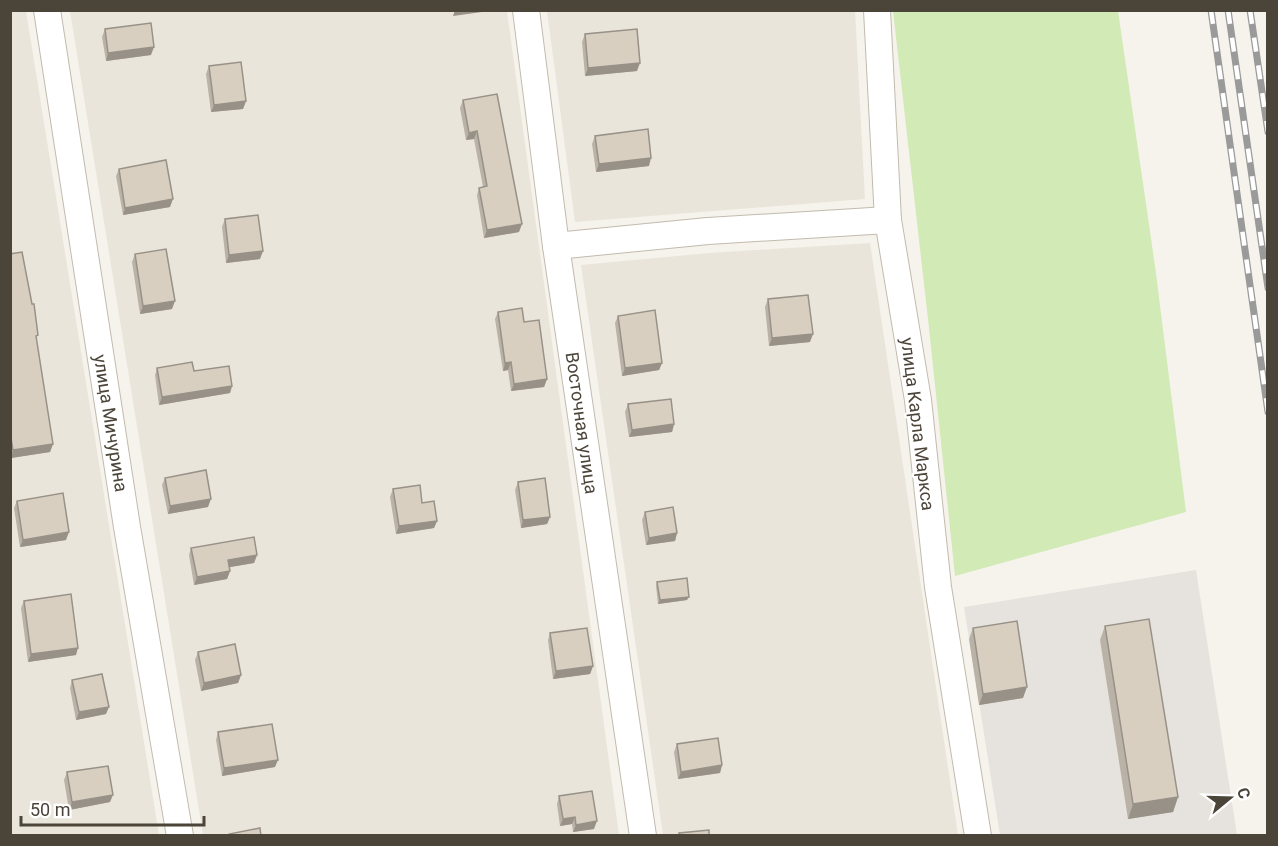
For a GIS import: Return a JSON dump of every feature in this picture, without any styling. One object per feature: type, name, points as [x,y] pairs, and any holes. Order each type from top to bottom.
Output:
[{"type":"street","name":"улица Мичурина","points":[[47,10],[127,528],[180,836]]},
{"type":"street","name":"Восточная улица","points":[[526,10],[556,246],[643,836]]},
{"type":"street","name":"улица Карла Маркса","points":[[876,10],[888,220],[918,400],[938,587],[978,836]]},
{"type":"street","points":[[556,246],[708,231],[888,220]]},
{"type":"shaded area","points":[[10,11],[26,11],[159,835],[11,835]]},
{"type":"shaded area","points":[[70,11],[507,11],[619,835],[203,835]]},
{"type":"shaded area","points":[[547,11],[855,11],[865,199],[575,222]]},
{"type":"shaded area","points":[[870,243],[958,835],[663,835],[581,265],[709,253]]},
{"type":"shaded area","points":[[1196,570],[1237,835],[1000,835],[964,607]]},
{"type":"green space","points":[[893,11],[1118,11],[1155,266],[1186,512],[955,576]]},
{"type":"building","points":[[151,23],[154,47],[108,53],[105,29]]},
{"type":"building","points":[[637,29],[640,63],[588,68],[585,34]]},
{"type":"building","points":[[241,62],[246,101],[214,105],[209,66]]},
{"type":"building","points":[[497,94],[522,224],[487,230],[479,188],[487,186],[477,131],[469,133],[463,100]]},
{"type":"building","points":[[648,129],[651,158],[599,164],[595,136]]},
{"type":"building","points":[[166,160],[173,199],[125,208],[119,169]]},
{"type":"building","points":[[258,215],[263,251],[229,255],[225,219]]},
{"type":"building","points":[[166,249],[175,301],[143,306],[135,254]]},
{"type":"building","points":[[22,252],[32,304],[34,304],[38,335],[36,336],[53,444],[13,450],[10,432],[10,254]]},
{"type":"building","points":[[808,295],[813,334],[772,338],[768,299]]},
{"type":"building","points":[[522,308],[524,322],[539,320],[547,379],[514,384],[511,362],[505,363],[498,312]]},
{"type":"building","points":[[655,310],[662,363],[625,368],[618,316]]},
{"type":"building","points":[[192,362],[194,371],[229,366],[232,386],[162,397],[157,368]]},
{"type":"building","points":[[671,399],[674,424],[632,430],[628,404]]},
{"type":"building","points":[[206,470],[211,499],[170,506],[165,478]]},
{"type":"building","points":[[545,478],[550,517],[523,520],[518,482]]},
{"type":"building","points":[[420,485],[422,503],[434,501],[437,521],[399,526],[393,489]]},
{"type":"building","points":[[63,493],[69,532],[23,540],[17,501]]},
{"type":"building","points":[[673,507],[677,533],[649,538],[645,512]]},
{"type":"building","points":[[254,537],[257,555],[228,560],[230,571],[197,577],[191,548]]},
{"type":"building","points":[[687,578],[689,597],[660,600],[657,582]]},
{"type":"building","points":[[71,594],[78,648],[31,654],[24,601]]},
{"type":"building","points":[[1149,619],[1178,797],[1133,804],[1105,626]]},
{"type":"building","points":[[1017,621],[1027,687],[983,694],[973,628]]},
{"type":"building","points":[[587,628],[593,666],[556,671],[550,633]]},
{"type":"building","points":[[235,644],[241,675],[204,683],[198,652]]},
{"type":"building","points":[[102,674],[109,707],[79,712],[72,680]]},
{"type":"building","points":[[272,724],[278,760],[224,768],[218,732]]},
{"type":"building","points":[[718,738],[722,765],[681,772],[677,744]]},
{"type":"building","points":[[108,766],[113,795],[72,802],[67,772]]},
{"type":"building","points":[[592,791],[597,821],[576,825],[575,817],[563,819],[559,796]]},
{"type":"building","points":[[260,828],[261,836],[229,836],[229,834]]},
{"type":"building","points":[[709,830],[709,836],[679,836],[679,833]]},
{"type":"railway","points":[[1211,10],[1268,412]]},
{"type":"railway","points":[[1228,10],[1268,288]]},
{"type":"railway","points":[[1250,10],[1268,132]]}]
